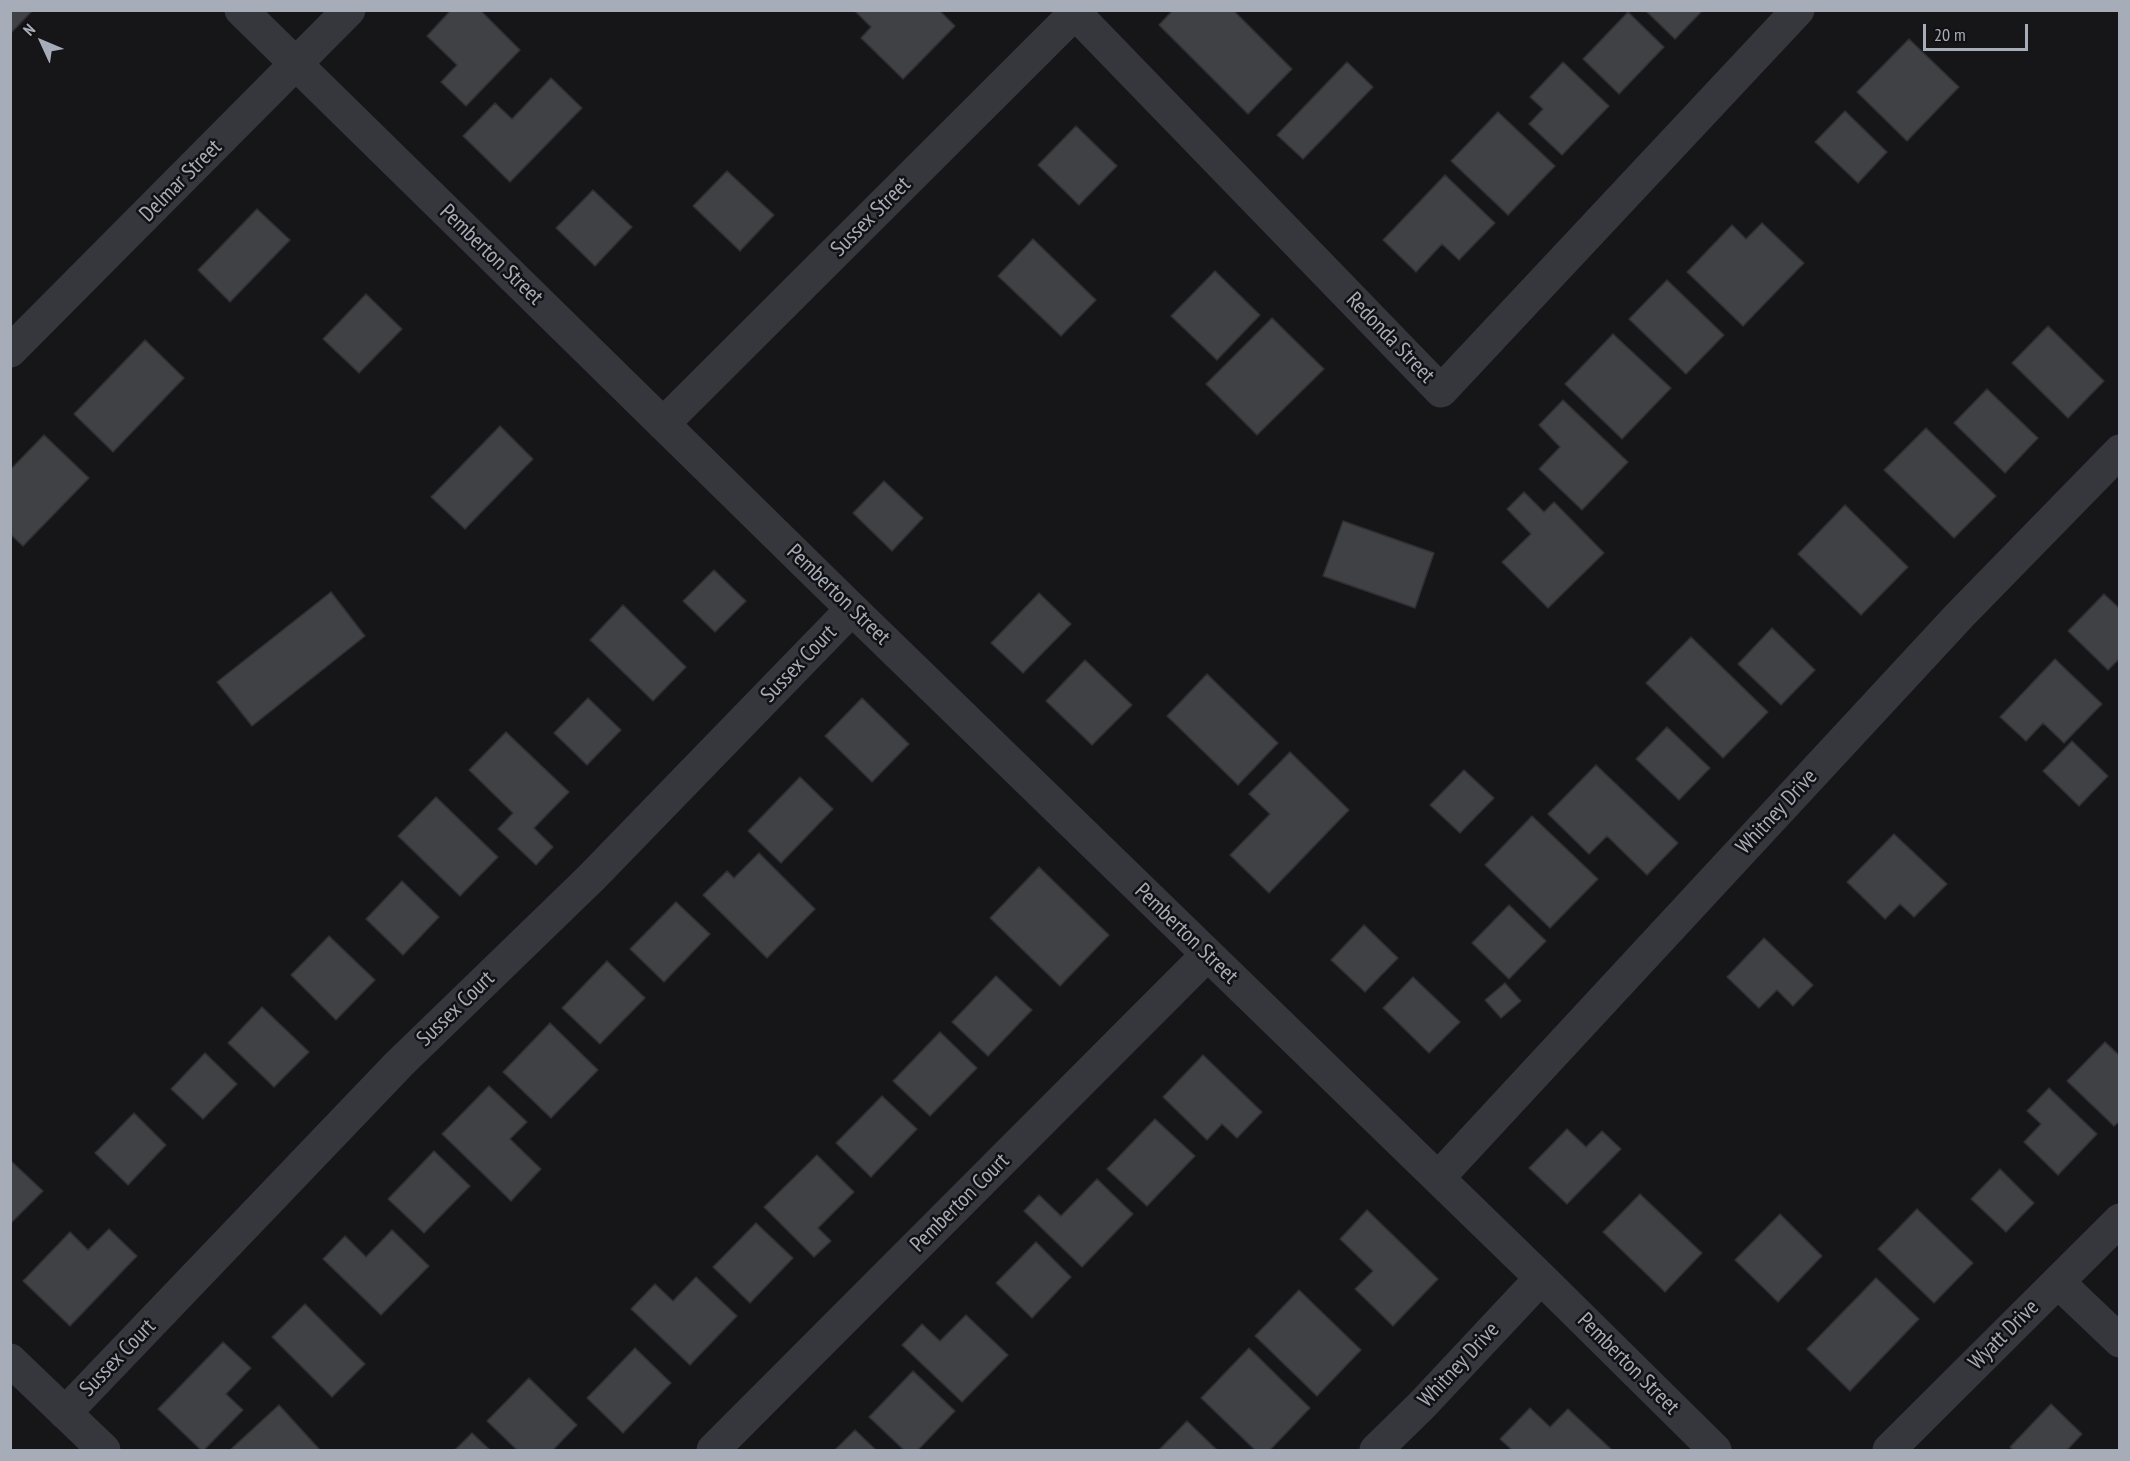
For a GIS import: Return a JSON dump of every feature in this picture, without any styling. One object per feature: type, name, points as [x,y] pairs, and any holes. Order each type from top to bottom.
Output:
[{"type":"street","name":"Pemberton Street","points":[[241,10],[1715,1450]]},
{"type":"street","name":"Delmar Street","points":[[10,351],[297,65],[349,10]]},
{"type":"street","name":"Redonda Street","points":[[1076,12],[1441,391],[1798,10]]},
{"type":"street","name":"Sussex Street","points":[[663,424],[1076,12]]},
{"type":"street","name":"Whitney Drive","points":[[1438,1178],[1960,615],[2120,451]]},
{"type":"street","name":"Sussex Court","points":[[65,1413],[399,1064],[591,878],[852,609]]},
{"type":"street","name":"Pemberton Court","points":[[713,1450],[1208,955]]},
{"type":"street","name":"Wyatt Drive","points":[[1889,1450],[2120,1220]]},
{"type":"street","name":"Whitney Drive","points":[[1376,1450],[1422,1405],[1541,1278]]},
{"type":"street","points":[[2058,1282],[2120,1341]]},
{"type":"street","points":[[10,1360],[104,1450]]},
{"type":"building","points":[[10,10],[33,10],[10,34]]},
{"type":"building","points":[[451,10],[480,10],[520,50],[466,106],[441,82],[457,65],[427,36]]},
{"type":"building","points":[[854,10],[939,10],[955,26],[903,79],[861,38],[871,27]]},
{"type":"building","points":[[1173,10],[1233,10],[1292,69],[1248,114],[1159,25]]},
{"type":"building","points":[[1645,10],[1703,10],[1675,39]]},
{"type":"building","points":[[1628,12],[1664,47],[1619,94],[1583,59]]},
{"type":"building","points":[[1909,39],[1959,87],[1907,141],[1857,92]]},
{"type":"building","points":[[1347,62],[1373,87],[1303,159],[1277,135]]},
{"type":"building","points":[[1563,62],[1609,106],[1562,155],[1529,124],[1543,109],[1530,97]]},
{"type":"building","points":[[551,78],[582,108],[510,182],[463,136],[495,103],[512,119]]},
{"type":"building","points":[[1845,111],[1887,152],[1858,183],[1815,142]]},
{"type":"building","points":[[1498,112],[1555,166],[1508,215],[1451,161]]},
{"type":"building","points":[[1076,126],[1117,166],[1079,205],[1038,165]]},
{"type":"building","points":[[727,171],[774,215],[740,251],[693,206]]},
{"type":"building","points":[[1445,175],[1495,223],[1459,260],[1442,244],[1416,272],[1383,240]]},
{"type":"building","points":[[593,190],[632,227],[595,266],[556,228]]},
{"type":"building","points":[[257,209],[290,240],[230,302],[198,270]]},
{"type":"building","points":[[1762,223],[1804,263],[1743,326],[1687,272],[1732,225],[1746,239]]},
{"type":"building","points":[[1033,239],[1096,300],[1061,336],[998,276]]},
{"type":"building","points":[[1215,271],[1260,315],[1217,360],[1171,316]]},
{"type":"building","points":[[1667,280],[1724,335],[1686,374],[1629,319]]},
{"type":"building","points":[[366,294],[402,329],[359,373],[323,339]]},
{"type":"building","points":[[1272,318],[1324,369],[1257,435],[1206,384]]},
{"type":"building","points":[[2048,326],[2104,381],[2068,418],[2012,363]]},
{"type":"building","points":[[1613,334],[1671,388],[1622,439],[1565,384]]},
{"type":"building","points":[[145,340],[184,378],[113,452],[74,414]]},
{"type":"building","points":[[1987,389],[2038,438],[2005,473],[1954,423]]},
{"type":"building","points":[[1563,400],[1628,462],[1582,510],[1539,469],[1560,447],[1539,425]]},
{"type":"building","points":[[500,426],[533,459],[465,529],[431,497]]},
{"type":"building","points":[[1926,428],[1996,496],[1954,538],[1884,470]]},
{"type":"building","points":[[44,435],[89,478],[23,546],[10,534],[10,470]]},
{"type":"building","points":[[884,481],[923,518],[892,551],[853,513]]},
{"type":"building","points":[[1524,492],[1544,512],[1554,502],[1604,553],[1548,608],[1502,562],[1531,534],[1507,509]]},
{"type":"building","points":[[1845,505],[1908,567],[1861,615],[1798,554]]},
{"type":"building","points":[[1343,521],[1434,553],[1415,608],[1323,576]]},
{"type":"building","points":[[714,570],[746,601],[715,632],[683,601]]},
{"type":"building","points":[[331,592],[365,636],[252,726],[217,682]]},
{"type":"building","points":[[1039,593],[1071,624],[1023,673],[991,643]]},
{"type":"building","points":[[2104,594],[2120,609],[2120,658],[2108,670],[2068,631]]},
{"type":"building","points":[[623,605],[686,667],[653,701],[590,640]]},
{"type":"building","points":[[1772,628],[1815,670],[1781,705],[1738,664]]},
{"type":"building","points":[[1691,637],[1768,712],[1723,758],[1646,683]]},
{"type":"building","points":[[2055,659],[2102,704],[2064,743],[2043,723],[2026,741],[2000,717]]},
{"type":"building","points":[[1085,660],[1132,705],[1092,745],[1046,701]]},
{"type":"building","points":[[1207,674],[1278,743],[1238,785],[1167,716]]},
{"type":"building","points":[[588,698],[621,730],[587,765],[554,733]]},
{"type":"building","points":[[862,698],[909,744],[872,782],[825,736]]},
{"type":"building","points":[[1667,727],[1710,768],[1679,800],[1636,759]]},
{"type":"building","points":[[506,732],[569,792],[534,828],[553,847],[536,865],[498,829],[513,813],[469,770]]},
{"type":"building","points":[[2072,741],[2108,776],[2079,806],[2043,771]]},
{"type":"building","points":[[1290,752],[1349,810],[1269,893],[1230,855],[1270,814],[1249,794]]},
{"type":"building","points":[[1596,765],[1678,843],[1647,875],[1607,836],[1589,854],[1548,814]]},
{"type":"building","points":[[1464,770],[1494,798],[1460,833],[1430,805]]},
{"type":"building","points":[[800,777],[833,809],[781,863],[748,831]]},
{"type":"building","points":[[436,797],[498,857],[460,896],[398,836]]},
{"type":"building","points":[[1532,816],[1598,879],[1550,928],[1485,865]]},
{"type":"building","points":[[1894,834],[1947,884],[1914,917],[1900,904],[1885,919],[1847,882]]},
{"type":"building","points":[[759,853],[815,909],[767,958],[703,895],[727,871],[734,878]]},
{"type":"building","points":[[1039,867],[1109,935],[1060,986],[990,918]]},
{"type":"building","points":[[402,881],[439,917],[403,955],[366,919]]},
{"type":"building","points":[[676,902],[710,934],[664,982],[630,949]]},
{"type":"building","points":[[1509,905],[1546,941],[1509,979],[1472,943]]},
{"type":"building","points":[[1364,925],[1398,958],[1365,992],[1331,960]]},
{"type":"building","points":[[329,936],[375,980],[336,1020],[291,975]]},
{"type":"building","points":[[1764,938],[1813,985],[1793,1006],[1777,990],[1759,1008],[1727,977]]},
{"type":"building","points":[[607,961],[645,998],[600,1044],[562,1008]]},
{"type":"building","points":[[996,976],[1032,1010],[988,1056],[952,1022]]},
{"type":"building","points":[[1413,977],[1460,1022],[1429,1053],[1383,1008]]},
{"type":"building","points":[[1505,983],[1521,1001],[1501,1018],[1485,1000]]},
{"type":"building","points":[[262,1007],[309,1052],[274,1087],[228,1043]]},
{"type":"building","points":[[550,1023],[598,1070],[551,1118],[503,1072]]},
{"type":"building","points":[[940,1032],[977,1068],[930,1116],[893,1081]]},
{"type":"building","points":[[2105,1042],[2120,1056],[2120,1121],[2114,1126],[2067,1081]]},
{"type":"building","points":[[205,1053],[237,1084],[203,1119],[171,1089]]},
{"type":"building","points":[[1203,1055],[1262,1112],[1237,1138],[1222,1124],[1207,1140],[1163,1097]]},
{"type":"building","points":[[489,1086],[527,1122],[510,1139],[541,1169],[511,1201],[442,1134]]},
{"type":"building","points":[[2049,1088],[2097,1134],[2058,1175],[2024,1142],[2041,1124],[2027,1111]]},
{"type":"building","points":[[882,1096],[917,1129],[871,1177],[836,1143]]},
{"type":"building","points":[[134,1113],[166,1145],[128,1185],[95,1153]]},
{"type":"building","points":[[1155,1119],[1195,1156],[1147,1206],[1107,1169]]},
{"type":"building","points":[[1567,1129],[1586,1147],[1602,1131],[1621,1149],[1567,1204],[1529,1168]]},
{"type":"building","points":[[434,1151],[470,1186],[424,1233],[388,1199]]},
{"type":"building","points":[[817,1155],[854,1192],[818,1228],[831,1241],[814,1257],[764,1207]]},
{"type":"building","points":[[10,1160],[43,1191],[10,1224]]},
{"type":"building","points":[[2000,1169],[2034,1203],[2006,1232],[1971,1199]]},
{"type":"building","points":[[1097,1179],[1133,1214],[1082,1267],[1024,1211],[1039,1195],[1061,1216]]},
{"type":"building","points":[[1640,1194],[1702,1253],[1665,1292],[1603,1232]]},
{"type":"building","points":[[1917,1209],[1973,1263],[1934,1303],[1878,1249]]},
{"type":"building","points":[[1367,1210],[1438,1279],[1393,1326],[1355,1289],[1373,1271],[1340,1239]]},
{"type":"building","points":[[1780,1214],[1822,1256],[1778,1302],[1735,1260]]},
{"type":"building","points":[[756,1223],[793,1258],[750,1303],[713,1267]]},
{"type":"building","points":[[109,1229],[137,1256],[70,1326],[23,1281],[70,1232],[88,1250]]},
{"type":"building","points":[[392,1230],[429,1266],[381,1315],[323,1259],[345,1236],[366,1257]]},
{"type":"building","points":[[1036,1242],[1071,1277],[1032,1318],[996,1283]]},
{"type":"building","points":[[696,1277],[737,1316],[690,1365],[631,1309],[655,1284],[673,1301]]},
{"type":"building","points":[[1876,1278],[1919,1319],[1850,1391],[1807,1349]]},
{"type":"building","points":[[1299,1290],[1361,1350],[1317,1396],[1255,1336]]},
{"type":"building","points":[[305,1304],[365,1364],[332,1397],[272,1337]]},
{"type":"building","points":[[966,1315],[1008,1355],[962,1402],[902,1345],[922,1324],[940,1341]]},
{"type":"building","points":[[223,1342],[251,1368],[226,1394],[243,1410],[204,1450],[201,1450],[158,1409]]},
{"type":"building","points":[[635,1348],[671,1383],[623,1433],[587,1398]]},
{"type":"building","points":[[1249,1348],[1310,1408],[1270,1450],[1255,1450],[1201,1398]]},
{"type":"building","points":[[913,1371],[955,1411],[918,1450],[904,1450],[869,1417]]},
{"type":"building","points":[[529,1378],[577,1425],[553,1450],[517,1450],[487,1421]]},
{"type":"building","points":[[2051,1404],[2082,1434],[2067,1450],[2013,1450],[2010,1447]]},
{"type":"building","points":[[279,1405],[320,1450],[230,1450]]},
{"type":"building","points":[[1530,1408],[1550,1427],[1568,1409],[1612,1450],[1512,1450],[1500,1439]]},
{"type":"building","points":[[1187,1421],[1217,1450],[1159,1450]]},
{"type":"building","points":[[855,1430],[876,1450],[835,1450]]},
{"type":"building","points":[[472,1433],[490,1450],[455,1450]]}]
